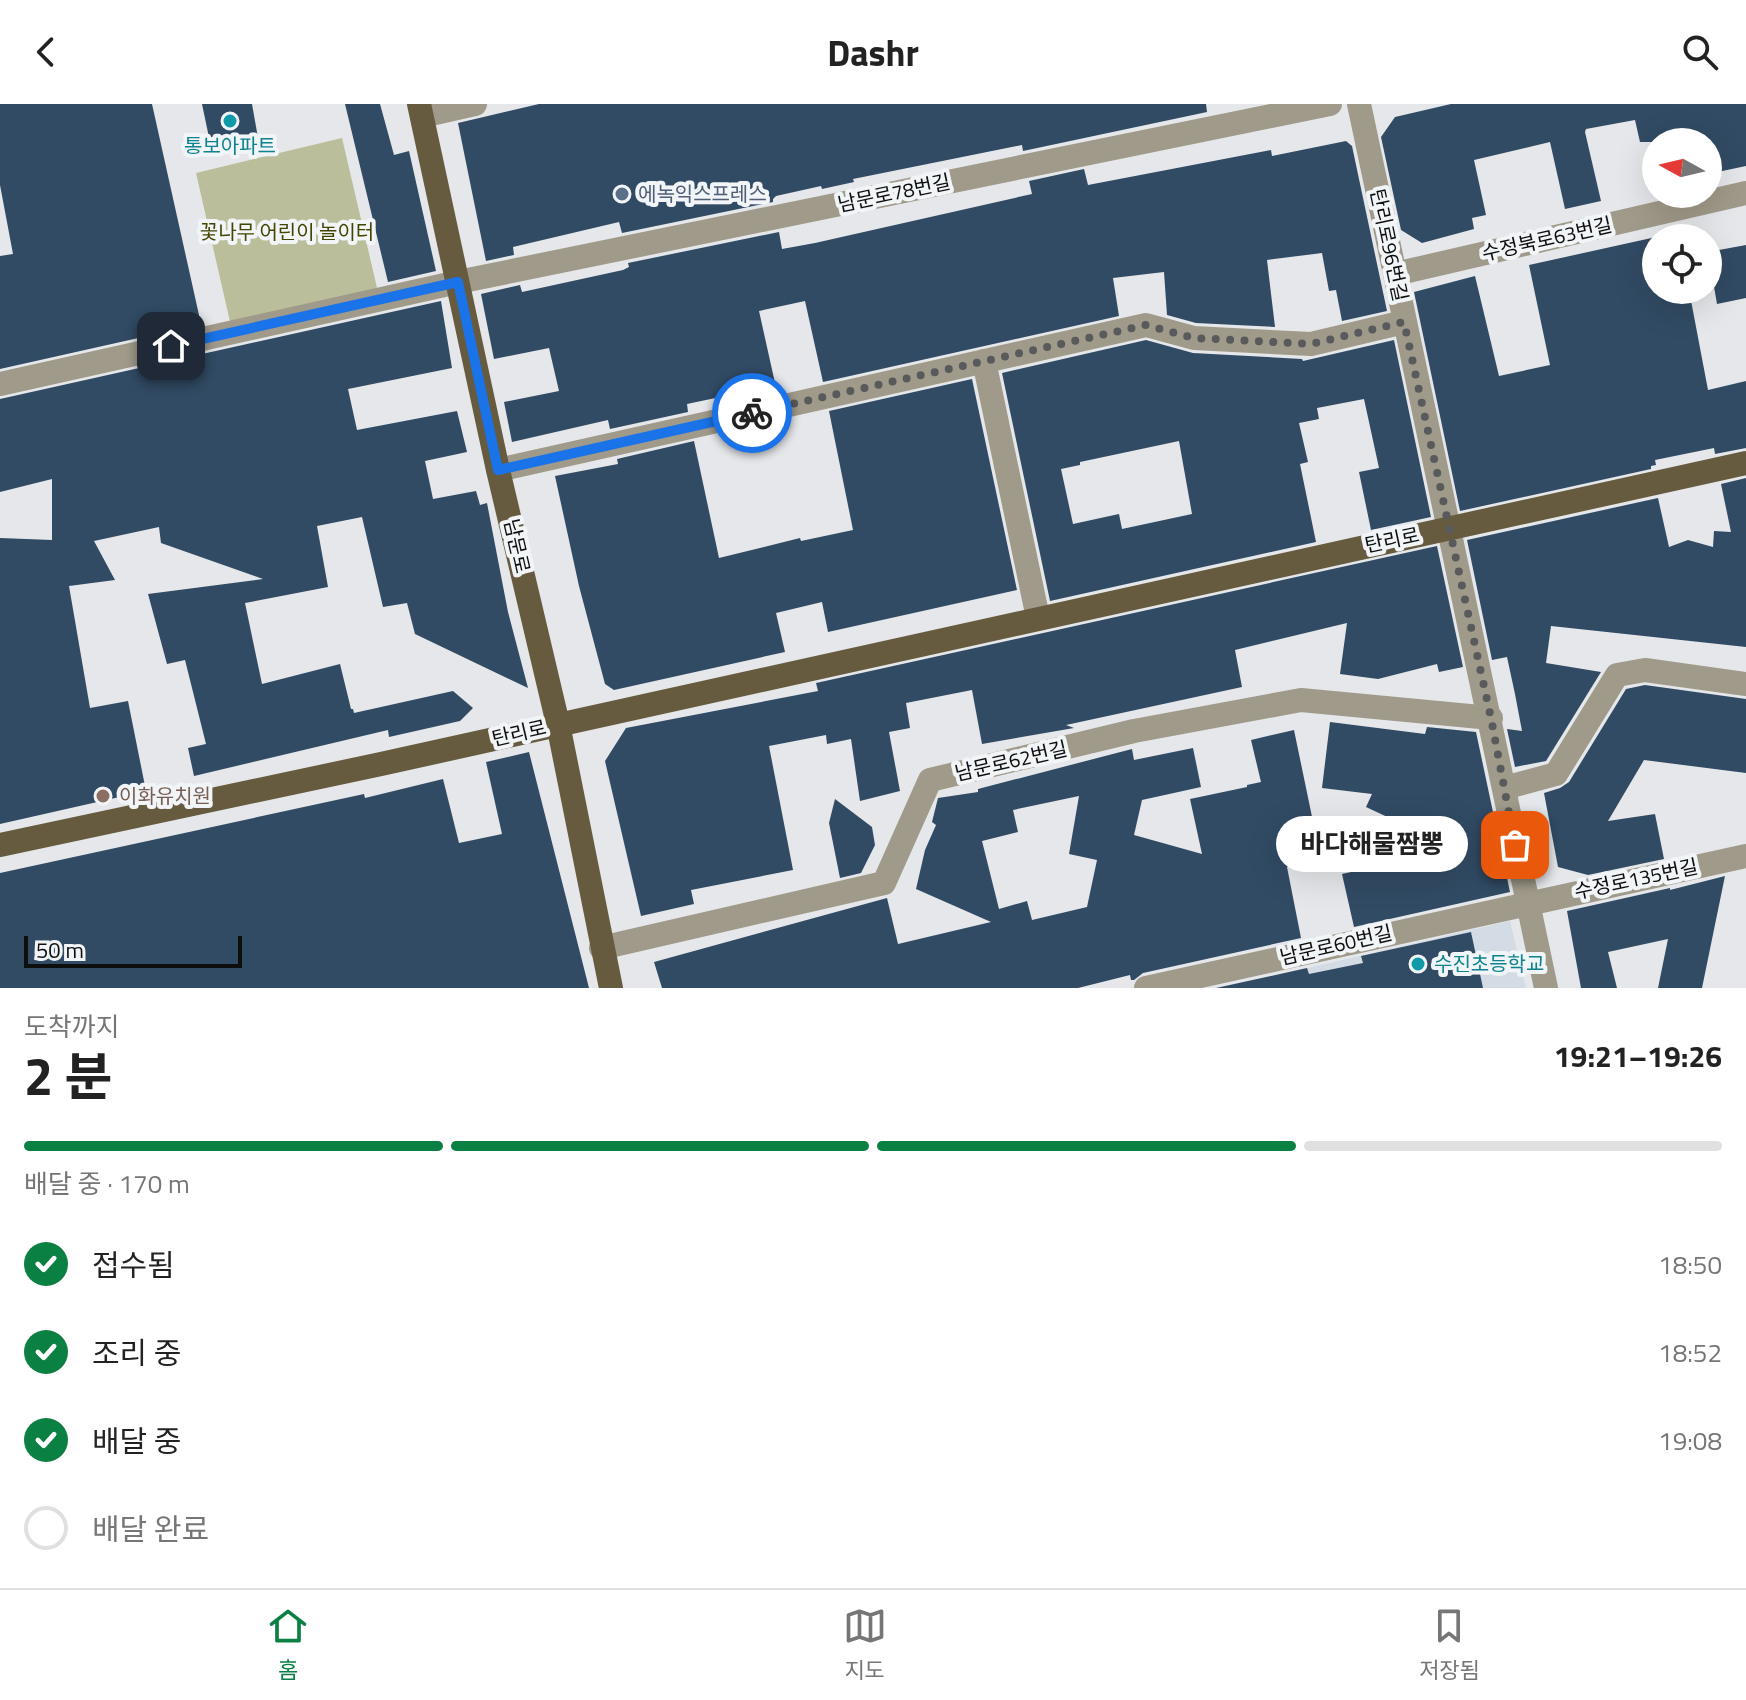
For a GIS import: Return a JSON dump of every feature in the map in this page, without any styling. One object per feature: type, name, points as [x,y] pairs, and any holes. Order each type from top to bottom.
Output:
[{"type":"main road","name":"남문로","points":[[420,110],[498,470],[558,724],[611,988]]},
{"type":"main road","name":"탄리로","points":[[0,845],[1746,463]]},
{"type":"street","points":[[420,110],[475,104]]},
{"type":"street","name":"남문로78번길","points":[[0,384],[458,282],[1330,104]]},
{"type":"street","name":"탄리로96번길","points":[[1359,104],[1546,988]]},
{"type":"street","name":"수정북로63번길","points":[[1395,274],[1746,193]]},
{"type":"street","points":[[498,470],[1146,325],[1194,338],[1311,344],[1404,322]]},
{"type":"street","points":[[984,361],[1038,618]]},
{"type":"street","points":[[1504,788],[1556,774],[1617,675],[1645,670],[1746,684]]},
{"type":"street","name":"남문로62번길","points":[[601,948],[884,883],[930,780],[1134,731],[1301,700],[1491,718]]},
{"type":"street","name":"수정로135번길","points":[[1526,903],[1746,856]]},
{"type":"street","name":"남문로60번길","points":[[1146,988],[1526,903]]},
{"type":"shaded area","points":[[1510,921],[1526,988],[1221,988]]},
{"type":"green space","name":"꽃나무 어린이 놀이터","points":[[342,138],[378,292],[231,326],[196,173]]},
{"type":"building","points":[[0,104],[152,104],[201,324],[0,369],[0,256],[13,254],[0,185]]},
{"type":"building","name":"통보아파트","points":[[202,104],[252,104],[258,138],[211,147]]},
{"type":"building","points":[[345,104],[380,104],[394,155],[409,151],[436,271],[388,282]]},
{"type":"building","points":[[539,104],[1206,104],[1207,112],[1023,151],[1022,145],[853,179],[854,182],[776,196],[773,202],[622,233],[619,222],[513,247],[514,255],[486,261],[458,123]]},
{"type":"building","points":[[1451,104],[1746,104],[1746,166],[1722,171],[1722,128],[1642,128],[1642,142],[1635,120],[1586,129],[1601,201],[1565,209],[1550,142],[1474,160],[1486,215],[1472,218],[1474,229],[1422,243],[1401,230],[1381,137],[1395,117]]},
{"type":"building","points":[[1346,141],[1352,146],[1387,311],[1342,321],[1336,290],[1329,291],[1322,253],[1267,260],[1275,327],[1196,323],[1167,315],[1164,272],[1113,278],[1119,316],[823,382],[805,301],[759,311],[777,392],[745,399],[744,392],[687,404],[688,412],[610,429],[608,420],[512,442],[504,402],[559,391],[549,348],[494,359],[481,294],[520,285],[522,292],[623,270],[629,267],[628,263],[779,232],[782,249],[815,243],[1032,194],[1029,181],[1084,169],[1088,185],[1271,150],[1272,156]]},
{"type":"building","points":[[1642,240],[1642,304],[1692,304],[1708,390],[1746,381],[1746,448],[1715,454],[1714,448],[1655,460],[1656,465],[1651,469],[1460,511],[1414,292],[1475,276],[1499,376],[1550,365],[1529,265]]},
{"type":"building","points":[[1746,245],[1746,298],[1722,303],[1722,249]]},
{"type":"building","points":[[441,301],[452,368],[348,389],[357,430],[457,411],[467,452],[425,461],[433,499],[476,491],[480,505],[487,503],[508,612],[528,688],[415,634],[407,603],[383,607],[362,517],[317,526],[328,587],[245,603],[262,684],[340,664],[354,713],[453,691],[473,708],[460,721],[389,737],[388,730],[194,776],[188,748],[206,744],[185,660],[167,664],[148,594],[263,579],[161,543],[159,527],[94,541],[115,580],[69,586],[90,708],[128,701],[146,791],[0,824],[0,538],[52,540],[52,479],[0,492],[0,399]]},
{"type":"building","points":[[1146,340],[1193,353],[1303,361],[1394,340],[1431,517],[1371,530],[1359,472],[1379,468],[1364,399],[1317,408],[1319,419],[1299,423],[1308,462],[1300,464],[1316,542],[1050,601],[1002,373]],"holes":[[[1179,441],[1192,514],[1122,529],[1119,514],[1073,524],[1061,469],[1080,465],[1080,462]]]},
{"type":"building","points":[[972,379],[1017,590],[828,632],[822,602],[776,613],[785,652],[614,690],[605,684],[555,476],[618,464],[617,459],[694,441],[719,558],[800,538],[801,541],[853,530],[829,411]]},
{"type":"building","points":[[1746,478],[1746,647],[1551,626],[1546,663],[1601,672],[1546,761],[1515,767],[1507,729],[1522,731],[1515,694],[1507,657],[1492,660],[1467,540],[1658,498],[1669,547],[1688,540],[1713,547],[1714,531],[1731,532],[1721,484]]},
{"type":"building","points":[[1437,546],[1463,667],[1439,672],[1437,664],[1378,679],[1340,674],[1347,623],[1235,650],[1242,687],[1066,725],[1074,728],[982,744],[972,690],[906,703],[910,728],[889,732],[900,791],[860,801],[851,739],[827,744],[826,735],[769,746],[793,870],[691,890],[694,904],[641,916],[605,761],[626,728],[818,691],[816,683]]},
{"type":"building","points":[[1645,685],[1746,699],[1746,773],[1644,760],[1608,821],[1655,814],[1664,859],[1588,875],[1558,867],[1544,793],[1569,782],[1626,689]]},
{"type":"building","points":[[1330,722],[1425,734],[1427,727],[1476,732],[1510,892],[1354,927],[1342,874],[1456,849],[1366,807],[1372,794],[1322,788]]},
{"type":"building","points":[[1294,730],[1321,860],[1287,867],[1301,938],[1143,973],[1134,980],[1130,975],[1078,988],[662,988],[654,962],[887,898],[898,944],[991,922],[916,889],[925,850],[936,825],[932,822],[938,798],[978,792],[978,789],[1132,749],[1134,760],[1193,748],[1201,787],[1142,800],[1134,835],[1202,854],[1190,799],[1261,782],[1251,740]],"holes":[[[1079,796],[1069,854],[1097,860],[1087,907],[1032,920],[1027,901],[999,909],[982,841],[1018,832],[1013,810]]]},
{"type":"building","points":[[529,752],[589,988],[0,988],[0,873],[443,779],[459,843],[502,834],[486,762]]},
{"type":"building","points":[[835,799],[872,827],[875,845],[861,873],[840,878],[829,823]]},
{"type":"building","points":[[1725,876],[1702,988],[1658,988],[1668,939],[1608,952],[1617,988],[1581,988],[1567,911]]},
{"type":"building","name":"수진초등학교","points":[[1471,932],[1483,988],[1216,988],[1307,968],[1309,974],[1363,963],[1361,956]]},
{"type":"way so far","points":[[752,413],[1146,325],[1194,338],[1311,344],[1404,322],[1491,718],[1515,845]]},
{"type":"place","name":"통보아파트","points":[[230,121]]},
{"type":"place","name":"에녹익스프레스","points":[[622,194]]},
{"type":"place","name":"이화유치원","points":[[103,796]]},
{"type":"place","name":"바다해물짬뽕","points":[[1515,845]]},
{"type":"place","name":"수진초등학교","points":[[1418,964]]},
{"type":"route","points":[[171,346],[458,282],[498,470],[752,413]]}]
